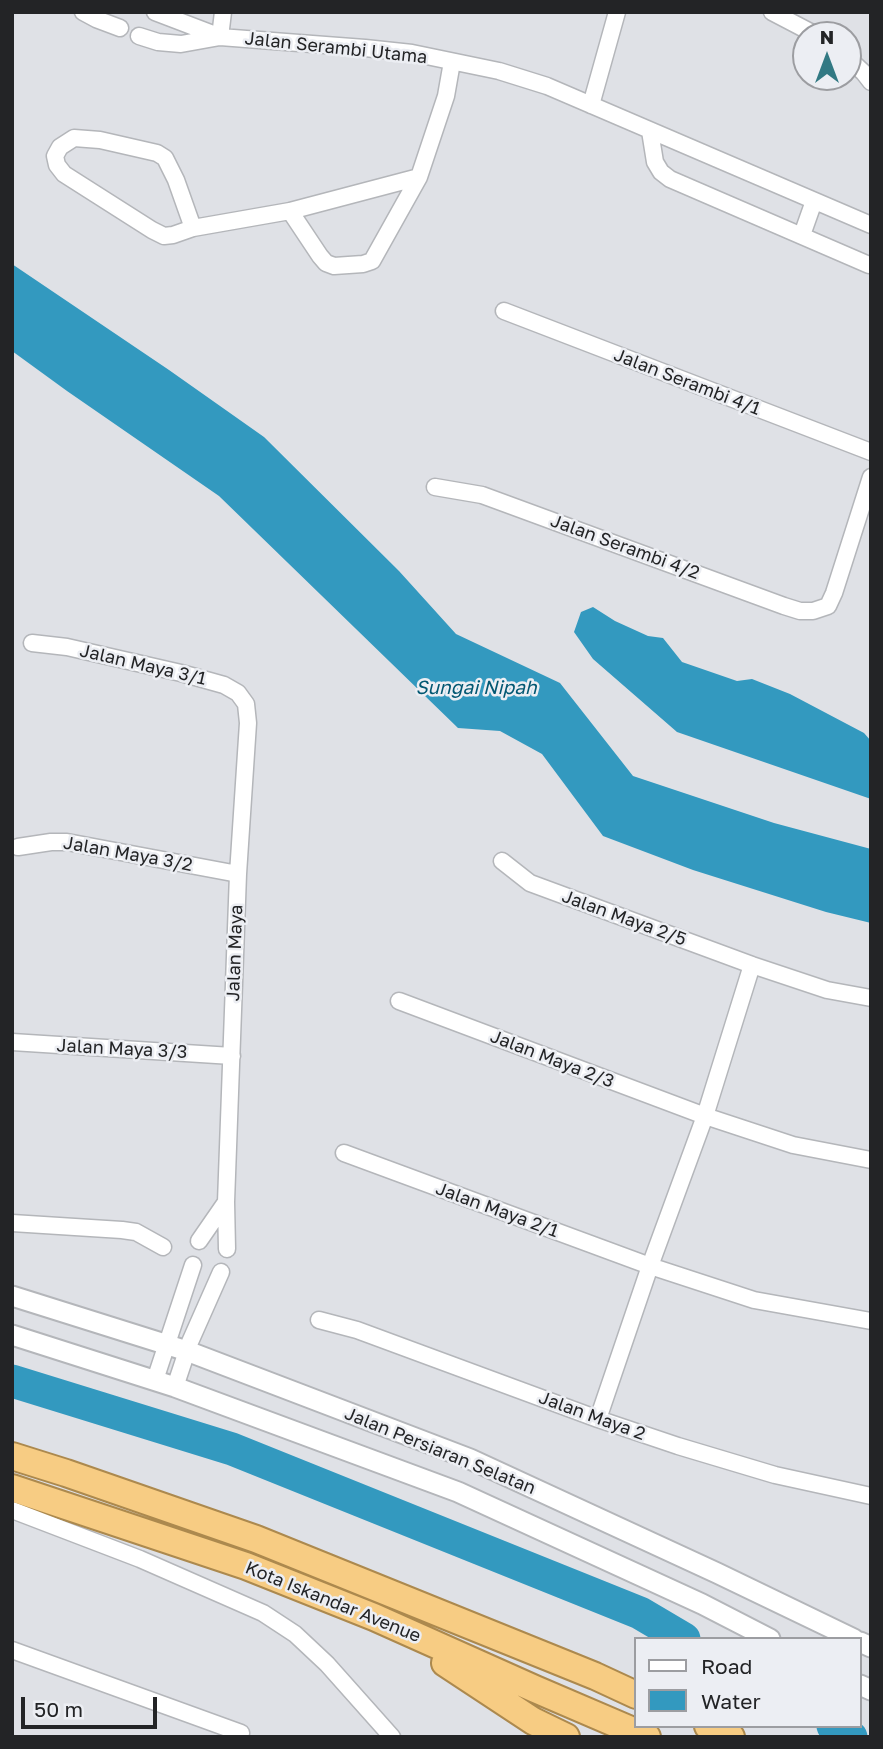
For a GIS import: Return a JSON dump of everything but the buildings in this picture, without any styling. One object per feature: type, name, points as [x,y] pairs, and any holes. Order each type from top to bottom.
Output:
[{"type":"highway","name":"Kota Iskandar Avenue","points":[[12,1456],[256,1539],[634,1694]]},
{"type":"highway","name":"Kota Iskandar Avenue","points":[[12,1488],[246,1566],[374,1617],[647,1737]]},
{"type":"highway","points":[[374,1617],[533,1721],[566,1737]]},
{"type":"highway","points":[[712,1728],[731,1737]]},
{"type":"street","points":[[83,12],[120,27]]},
{"type":"street","name":"Jalan Serambi Utama","points":[[155,12],[220,37]]},
{"type":"street","points":[[220,37],[223,12]]},
{"type":"street","points":[[591,106],[617,12]]},
{"type":"street","points":[[772,12],[792,22]]},
{"type":"street","name":"Jalan Serambi Utama","points":[[139,36],[158,42],[181,44],[220,37],[365,48],[412,53],[499,71],[547,86],[871,225]]},
{"type":"street","points":[[290,211],[326,263],[334,266],[372,261],[419,177],[446,96],[453,62]]},
{"type":"street","points":[[650,131],[655,162],[661,172],[670,179],[869,265]]},
{"type":"street","points":[[193,228],[176,180],[165,159],[157,153],[100,139],[74,138],[60,147],[55,156],[57,165],[64,174],[164,236],[193,228],[290,211],[419,177]]},
{"type":"street","points":[[802,235],[814,201]]},
{"type":"street","name":"Jalan Serambi 4/1","points":[[504,311],[871,453]]},
{"type":"street","name":"Jalan Serambi 4/2","points":[[435,487],[482,495],[784,606],[800,611],[813,611],[828,606],[834,593],[871,477]]},
{"type":"street","name":"Jalan Maya 3/1","points":[[32,643],[67,647],[224,685],[238,694],[246,704]]},
{"type":"street","name":"Jalan Maya","points":[[227,1249],[226,1202],[238,874],[248,723],[246,704]]},
{"type":"street","name":"Jalan Maya 3/2","points":[[18,847],[67,842],[238,874]]},
{"type":"street","name":"Jalan Maya 2/5","points":[[502,860],[530,883],[752,965],[827,990],[871,998]]},
{"type":"street","points":[[598,1419],[705,1116],[752,965]]},
{"type":"street","name":"Jalan Maya 2/3","points":[[398,1001],[705,1116],[793,1145],[871,1160]]},
{"type":"street","name":"Jalan Maya 3/3","points":[[12,1042],[232,1056]]},
{"type":"street","name":"Jalan Maya 2/1","points":[[344,1153],[650,1266],[754,1300],[871,1321]]},
{"type":"street","points":[[199,1241],[226,1202]]},
{"type":"street","points":[[12,1223],[136,1232],[163,1247]]},
{"type":"street","points":[[155,1381],[192,1265]]},
{"type":"street","points":[[175,1387],[187,1351],[221,1272]]},
{"type":"street","name":"Jalan Persiaran Selatan","points":[[12,1296],[168,1344],[470,1459],[850,1637]]},
{"type":"street","name":"Jalan Maya 2","points":[[318,1320],[357,1330],[678,1446],[775,1475],[871,1496]]},
{"type":"street","name":"Jalan Persiaran Selatan","points":[[12,1335],[175,1387],[458,1493],[702,1604],[766,1637]]},
{"type":"street","points":[[12,1510],[140,1559],[263,1613],[295,1634],[327,1664],[392,1737]]},
{"type":"street","points":[[12,1650],[242,1736]]},
{"type":"water","name":"Sungai Nipah","points":[[12,264],[264,437],[399,571],[456,634],[560,683],[633,776],[774,823],[871,849],[871,923],[826,912],[693,870],[603,836],[542,754],[500,731],[458,728],[219,496],[12,351]]},
{"type":"water","points":[[593,607],[615,621],[648,636],[663,638],[682,662],[737,681],[752,679],[790,694],[864,733],[871,741],[871,799],[677,732],[593,659],[574,632],[581,612]]},
{"type":"waterway","points":[[12,1381],[232,1449],[640,1613],[681,1637]]},
{"type":"waterway","points":[[836,1728],[851,1737]]}]
